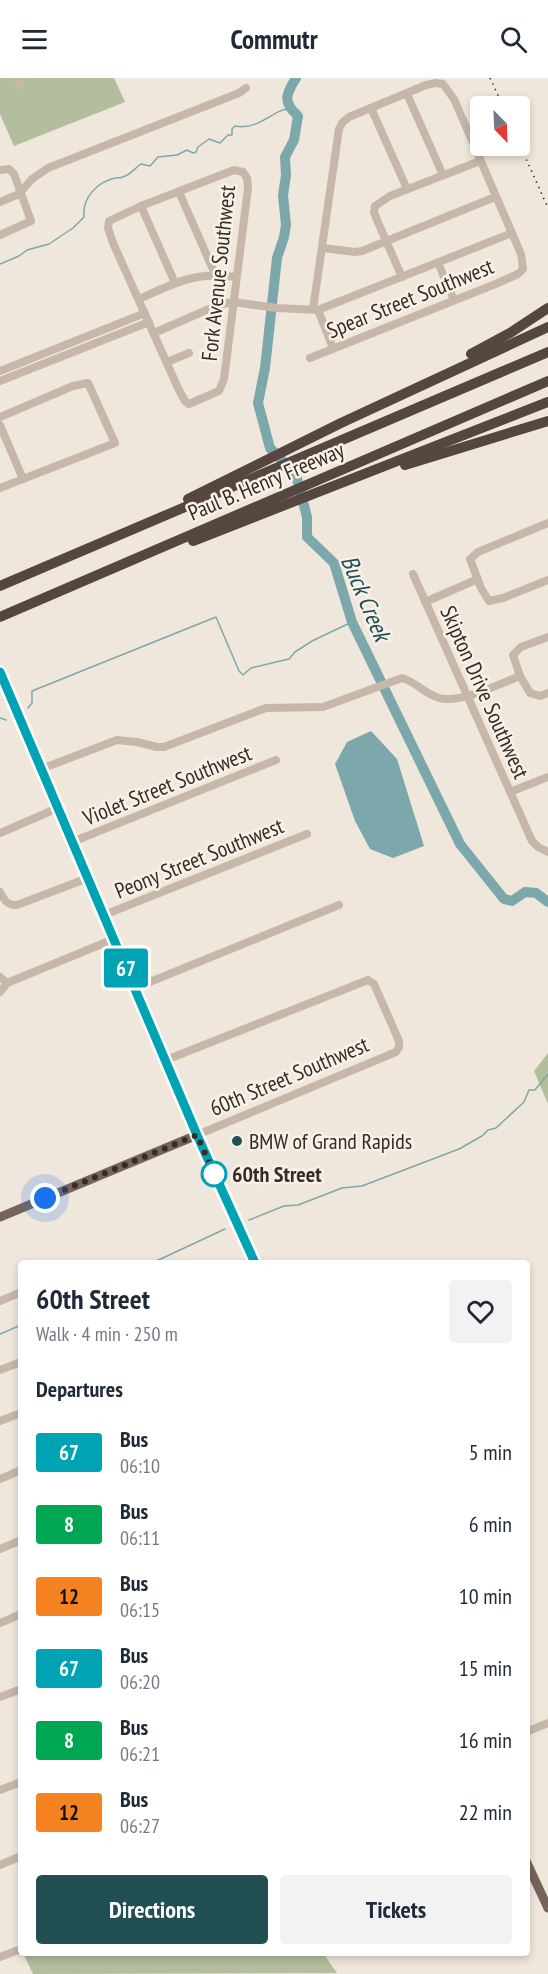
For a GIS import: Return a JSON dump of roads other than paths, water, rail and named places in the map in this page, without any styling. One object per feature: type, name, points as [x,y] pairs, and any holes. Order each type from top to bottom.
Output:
[{"type":"highway","points":[[0,586],[72,555],[85,545],[206,495],[510,333],[548,308]]},
{"type":"highway","points":[[341,423],[548,327]]},
{"type":"highway","name":"Paul B. Henry Freeway","points":[[206,495],[327,447],[548,352]]},
{"type":"highway","name":"Paul B. Henry Freeway","points":[[219,526],[337,472],[548,381]]},
{"type":"highway","points":[[343,484],[548,402]]},
{"type":"highway","points":[[0,617],[61,591],[84,585],[219,526],[470,443],[548,421]]},
{"type":"main road","points":[[0,672],[3,689],[41,769],[197,1135],[254,1260]]},
{"type":"main road","points":[[0,1217],[197,1135]]},
{"type":"main road","points":[[530,1870],[548,1908]]},
{"type":"street","points":[[154,333],[218,305],[233,302],[276,308],[316,310],[512,233],[454,99],[443,84],[436,82],[349,117],[339,129],[316,310],[333,348]]},
{"type":"street","points":[[0,202],[21,192],[32,178],[48,168],[246,88]]},
{"type":"street","points":[[407,94],[443,175]]},
{"type":"street","points":[[371,108],[407,189]]},
{"type":"street","points":[[402,277],[385,241],[374,212],[375,206],[382,200],[407,189],[480,161]]},
{"type":"street","points":[[0,170],[9,170],[21,192],[31,221],[0,235]]},
{"type":"street","name":"Fork Avenue Southwest","points":[[167,362],[184,401],[189,404],[219,391],[224,379],[248,188],[247,178],[243,172],[234,170],[179,192]]},
{"type":"street","points":[[189,353],[167,362],[113,243],[108,228],[109,221],[179,192],[215,274]]},
{"type":"street","points":[[323,248],[356,252],[495,197]]},
{"type":"street","points":[[141,206],[176,283]]},
{"type":"street","name":"Spear Street Southwest","points":[[310,357],[518,274],[523,269],[521,254],[512,233]]},
{"type":"street","points":[[438,263],[454,300]]},
{"type":"street","points":[[140,299],[191,277],[215,274],[236,277]]},
{"type":"street","points":[[0,371],[145,313]]},
{"type":"street","points":[[0,381],[149,321]]},
{"type":"street","points":[[0,417],[73,386],[88,383],[115,443],[0,488]]},
{"type":"street","points":[[0,425],[22,479]]},
{"type":"street","points":[[548,523],[492,545],[470,559],[481,588],[489,601],[503,598],[548,580]]},
{"type":"street","name":"Skipton Drive Southwest","points":[[412,573],[532,841],[548,852]]},
{"type":"street","points":[[425,602],[478,579]]},
{"type":"street","points":[[548,637],[516,650],[513,655],[520,676],[530,693],[534,696],[548,693]]},
{"type":"street","points":[[41,769],[117,740],[164,747],[266,708],[323,706],[394,680],[406,680],[447,700],[468,696],[520,676]]},
{"type":"street","name":"Violet Street Southwest","points":[[72,842],[276,760]]},
{"type":"street","points":[[510,792],[548,777]]},
{"type":"street","points":[[0,833],[58,808]]},
{"type":"street","name":"Peony Street Southwest","points":[[104,915],[307,834]]},
{"type":"street","points":[[0,892],[5,901],[17,905],[88,878]]},
{"type":"street","points":[[135,988],[339,905]]},
{"type":"street","points":[[0,992],[7,983],[114,939]]},
{"type":"street","points":[[0,977],[7,983]]},
{"type":"street","name":"60th Street Southwest","points":[[166,1060],[365,981],[371,981],[374,984],[399,1041],[396,1052],[197,1135]]},
{"type":"street","points":[[0,1301],[18,1293]]},
{"type":"street","points":[[0,1370],[18,1363]]},
{"type":"street","points":[[0,1421],[18,1414]]},
{"type":"street","points":[[0,1479],[18,1471]]},
{"type":"street","points":[[0,1549],[18,1541]]},
{"type":"street","points":[[0,1623],[18,1615]]},
{"type":"street","points":[[0,1697],[18,1690]]},
{"type":"street","points":[[530,1730],[548,1723]]},
{"type":"street","points":[[0,1790],[18,1783]]},
{"type":"street","points":[[0,1865],[18,1857]]},
{"type":"street","points":[[0,1957],[18,1950]]},
{"type":"water","points":[[371,731],[397,759],[424,846],[393,858],[370,849],[355,821],[335,764],[347,742]]},
{"type":"waterway","name":"Buck Creek","points":[[296,78],[287,98],[298,116],[294,140],[285,157],[286,175],[283,195],[286,225],[277,258],[265,368],[258,403],[270,448],[296,475],[307,517],[307,537],[334,563],[352,622],[460,844],[504,899],[512,901],[525,892],[536,893],[548,902]]},
{"type":"waterway","points":[[0,264],[27,250],[49,244],[73,228],[84,217],[88,197],[102,183],[121,178],[141,164],[150,166],[158,157],[177,155],[187,150],[196,152],[198,147],[209,139],[220,143],[228,135],[232,135],[232,129],[235,126],[253,125],[279,112],[290,110]]},
{"type":"waterway","points":[[28,708],[32,703],[32,691],[216,617],[239,671],[243,675],[251,668],[289,659],[295,652],[312,641],[352,622]]},
{"type":"waterway","points":[[0,718],[6,720]]},
{"type":"waterway","points":[[249,1220],[284,1206],[298,1205],[342,1188],[362,1186],[459,1149],[488,1130],[496,1128],[524,1102],[529,1090],[535,1090],[548,1074]]},
{"type":"waterway","points":[[158,1260],[225,1229]]},
{"type":"waterway","points":[[0,1334],[18,1326]]},
{"type":"railway","points":[[490,78],[498,96]]},
{"type":"railway","points":[[525,156],[548,208]]},
{"type":"place","name":"BMW of Grand Rapids","points":[[237,1141]]},
{"type":"place","name":"60th Street","points":[[214,1174]]}]
